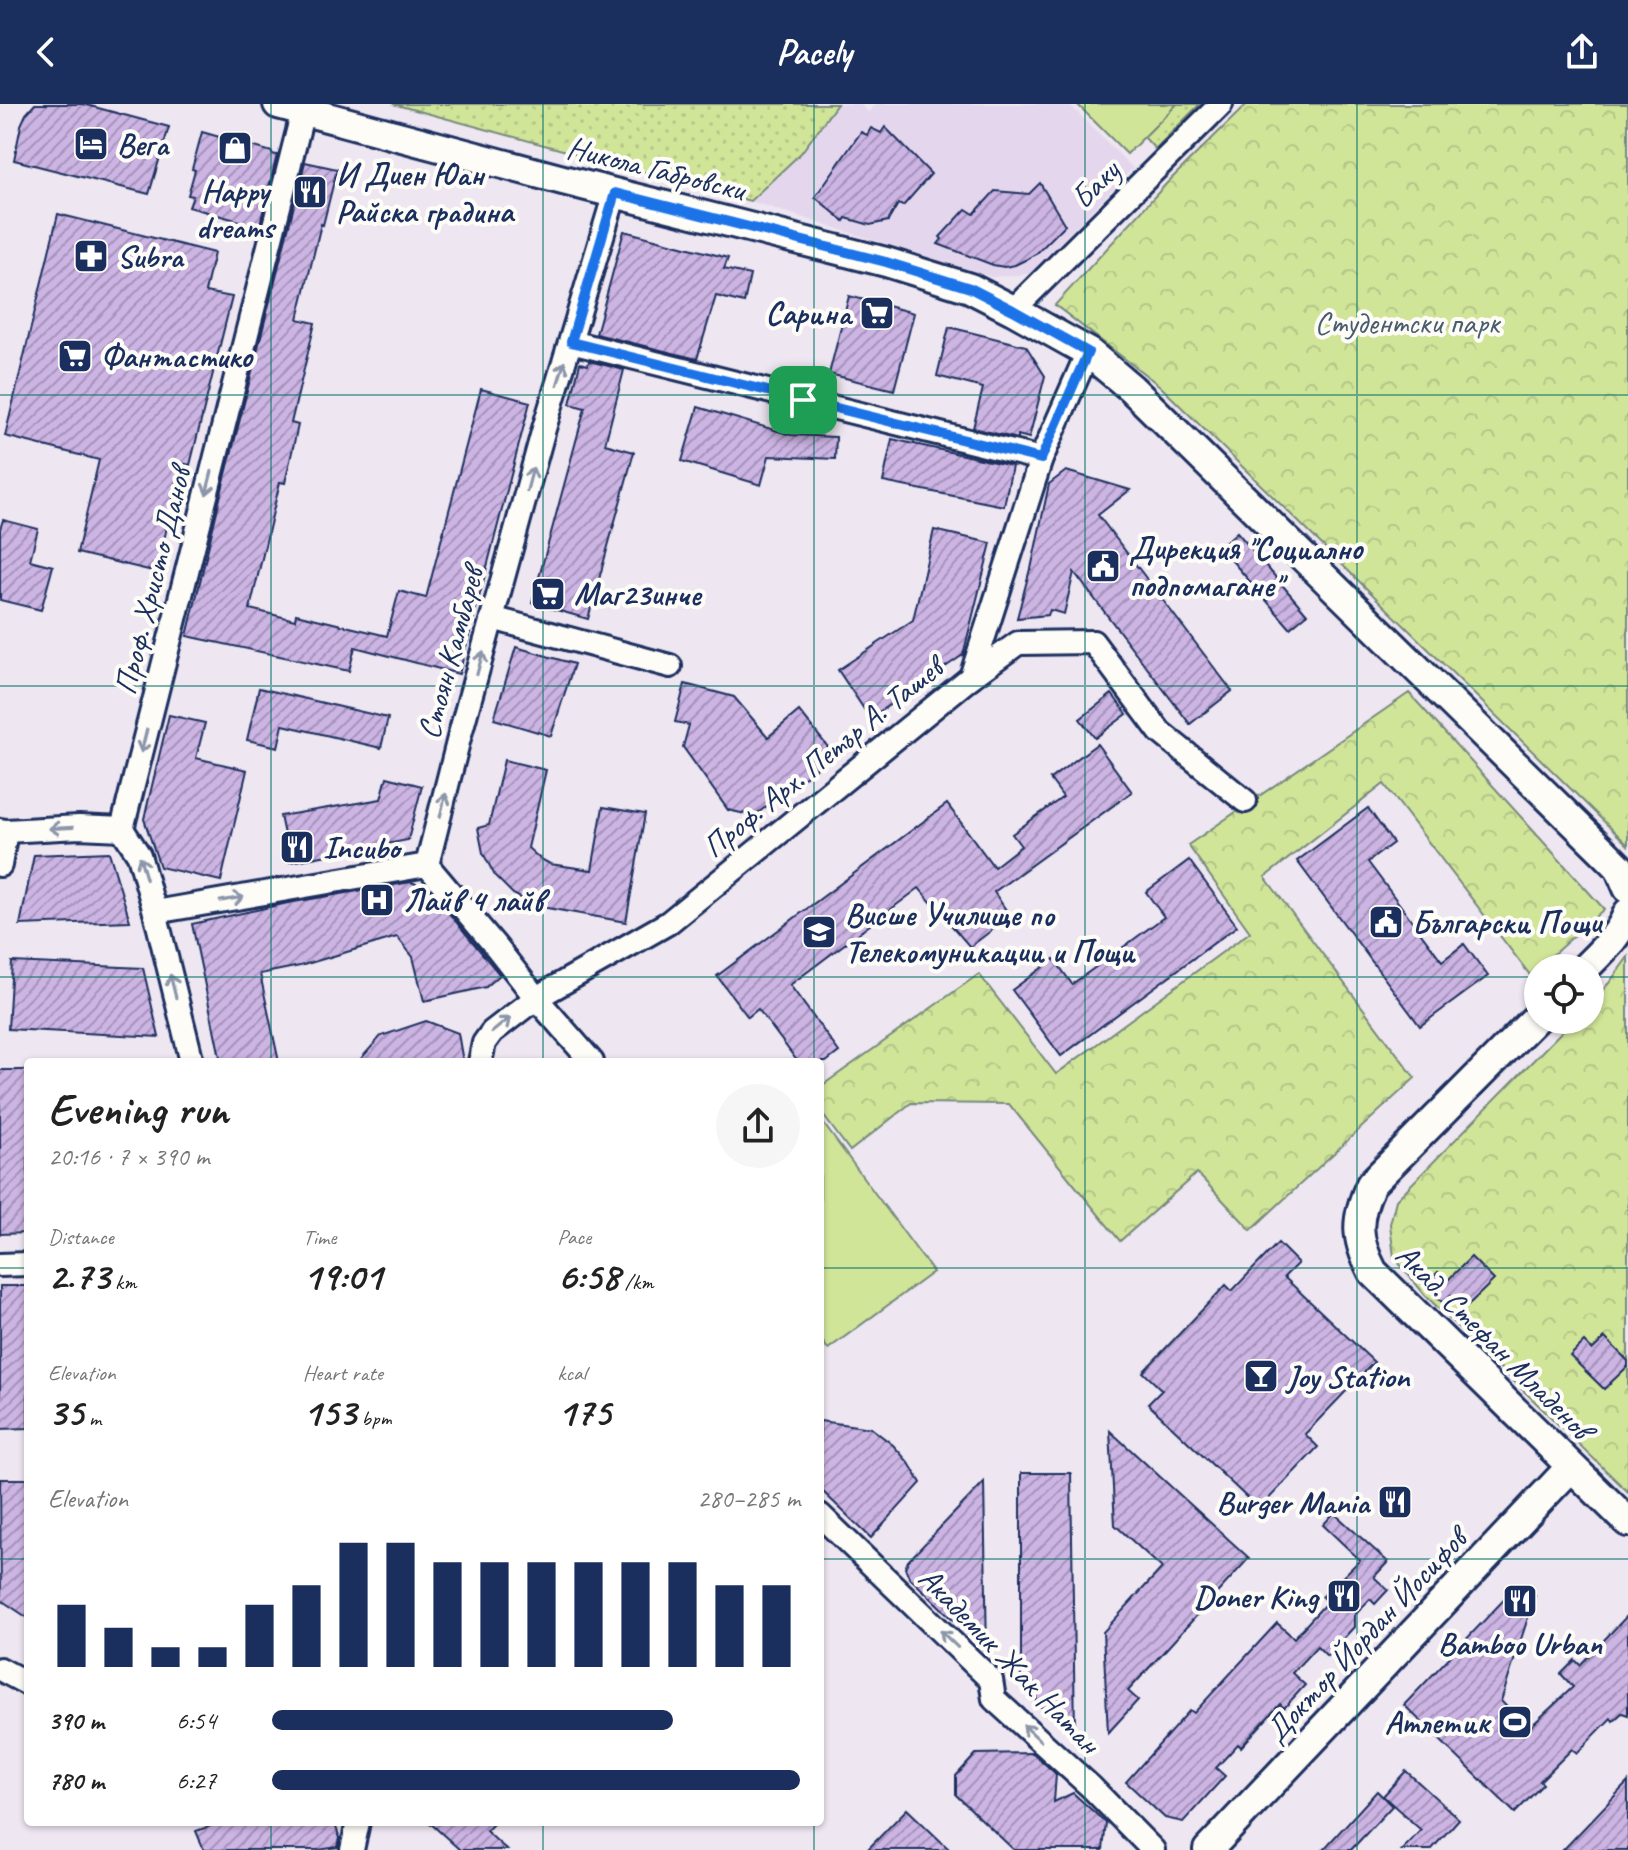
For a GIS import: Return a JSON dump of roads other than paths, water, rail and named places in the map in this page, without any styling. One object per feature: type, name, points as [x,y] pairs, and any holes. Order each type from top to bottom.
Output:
[{"type":"street","name":"Баку","points":[[1013,310],[1221,104]]},
{"type":"street","name":"Никола Габровски","points":[[291,107],[886,262],[970,288],[1013,310]]},
{"type":"street","name":"Проф. Христо Данов","points":[[122,829],[291,107]]},
{"type":"street","name":"Стоян Камбарев","points":[[427,865],[543,432],[615,193]]},
{"type":"street","points":[[1013,310],[1088,352],[1131,388],[1619,867],[1628,888]]},
{"type":"street","points":[[571,342],[1041,459]]},
{"type":"street","name":"Проф. Арх. Петър А. Ташев","points":[[481,1058],[484,1043],[492,1032],[536,998],[668,923],[971,677],[1041,459],[1088,352]]},
{"type":"street","points":[[492,618],[670,666]]},
{"type":"street","points":[[971,677],[1018,643],[1093,642],[1160,732],[1245,801]]},
{"type":"street","points":[[0,865],[3,830],[122,829],[139,855],[191,1058]]},
{"type":"street","points":[[155,912],[427,865],[588,1058]]},
{"type":"street","points":[[1599,954],[1618,934],[1628,913]]},
{"type":"street","name":"Акад. Стефан Младенов","points":[[1524,1030],[1371,1184],[1361,1205],[1358,1229],[1362,1252],[1373,1272],[1628,1522]]},
{"type":"street","points":[[0,1265],[24,1264]]},
{"type":"street","name":"Доктор Йордан Йосифов","points":[[1208,1850],[1571,1467]]},
{"type":"street","name":"Академик Жак Натан","points":[[824,1519],[991,1680],[994,1699],[1091,1787],[1153,1850]]},
{"type":"street","points":[[0,1669],[24,1682]]},
{"type":"street","points":[[352,1850],[357,1826]]},
{"type":"place","name":"Вега","points":[[91,144]]},
{"type":"place","name":"Happy dreams","points":[[235,148]]},
{"type":"place","name":"И Диен Юан Райска градина","points":[[310,192]]},
{"type":"place","name":"Subra","points":[[91,256]]},
{"type":"place","name":"Сарина","points":[[877,313]]},
{"type":"place","name":"Фантастико","points":[[75,356]]},
{"type":"place","name":"Дирекция \"Социално подпомагане\"","points":[[1103,566]]},
{"type":"place","name":"Маг23инче","points":[[548,594]]},
{"type":"place","name":"Incubo","points":[[297,847]]},
{"type":"place","name":"Лайв 4 лайв","points":[[377,900]]},
{"type":"place","name":"Български Пощи","points":[[1386,922]]},
{"type":"place","name":"Висше Училище по Телекомуникации и Пощи","points":[[819,932]]},
{"type":"place","name":"Joy Station","points":[[1261,1376]]},
{"type":"place","name":"Burger Mania","points":[[1395,1502]]},
{"type":"place","name":"Doner King","points":[[1344,1596]]},
{"type":"place","name":"Bamboo Urban","points":[[1520,1601]]},
{"type":"place","name":"Атлетик","points":[[1515,1722]]},
{"type":"park label","name":"Студентски парк","points":[[1407,322]]}]
